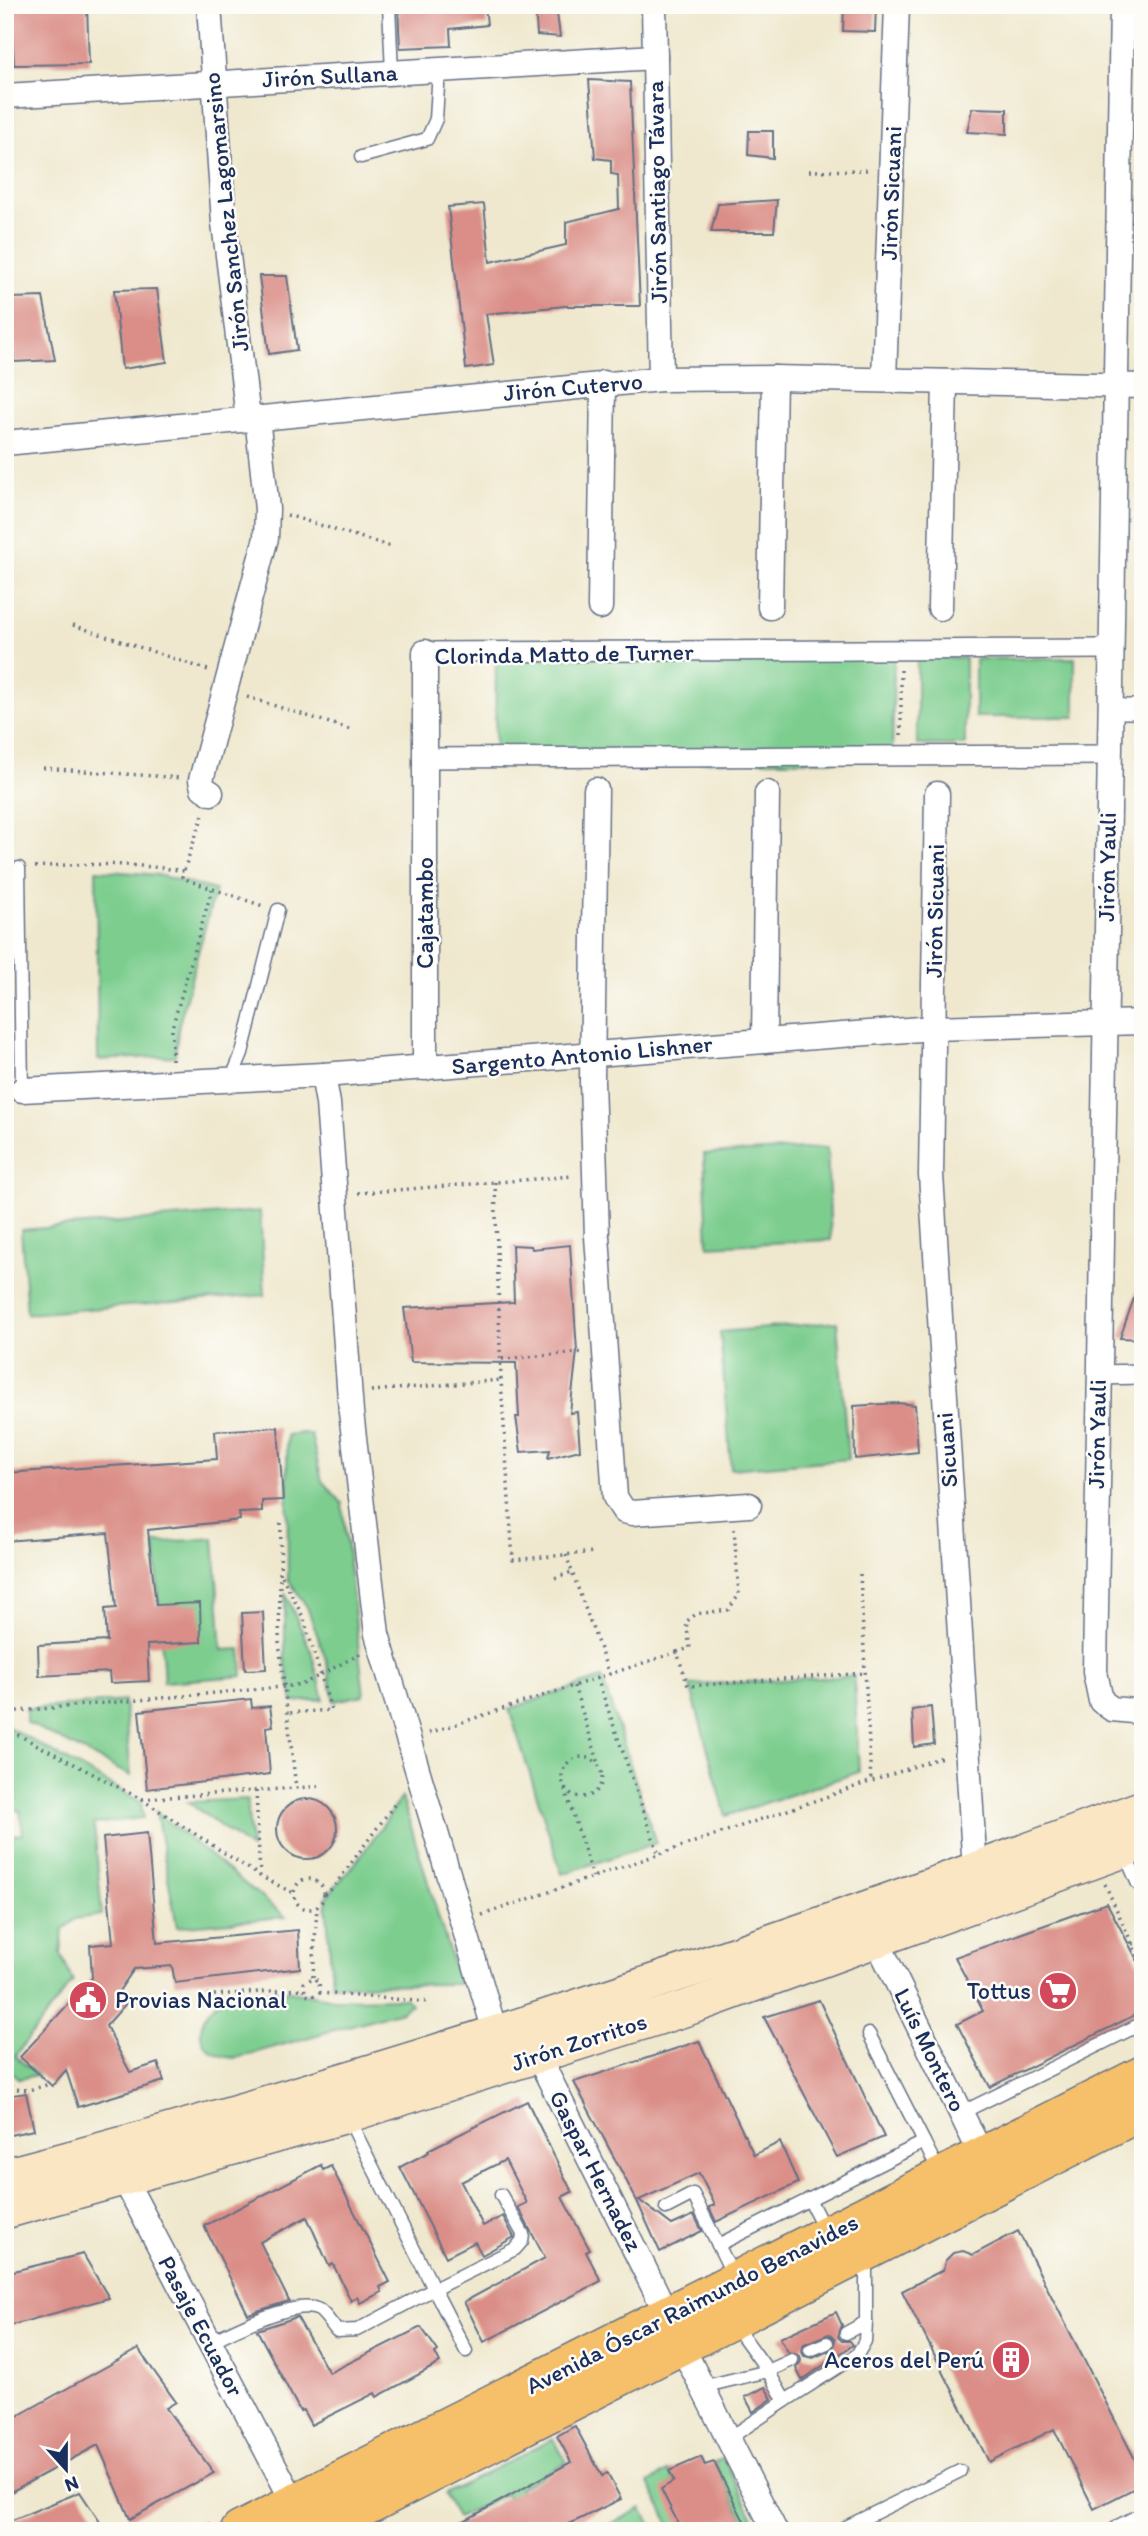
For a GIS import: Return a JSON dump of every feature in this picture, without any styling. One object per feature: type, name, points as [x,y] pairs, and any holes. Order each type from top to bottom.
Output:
[{"type":"main road","name":"Jirón Zorritos","points":[[5,2211],[125,2180],[347,2115],[519,2039],[709,1965],[1143,1808]]},
{"type":"main road","name":"Jirón Zorritos","points":[[5,2176],[519,2039],[688,2008],[1120,1851]]},
{"type":"main road","name":"Avenida Óscar Raimundo Benavides","points":[[240,2531],[305,2517],[675,2331],[737,2282],[1143,2075]]},
{"type":"main road","name":"Avenida Óscar Raimundo Benavides","points":[[675,2331],[731,2321],[1143,2110]]},
{"type":"street","name":"Jirón Sanchez Lagomarsino","points":[[206,786],[227,684],[266,538],[267,509],[224,223],[209,5]]},
{"type":"street","name":"Jirón Santiago Távara","points":[[654,5],[661,379]]},
{"type":"street","name":"Jirón Sicuani","points":[[884,380],[897,5]]},
{"type":"street","name":"Jirón Yauli","points":[[1122,5],[1095,1672],[1101,1701],[1112,1709],[1133,1712]]},
{"type":"street","name":"Jirón Sullana","points":[[5,96],[655,57]]},
{"type":"street","name":"Jirón Cutervo","points":[[5,443],[661,379],[774,378],[1143,386]]},
{"type":"street","points":[[770,607],[774,378]]},
{"type":"street","points":[[940,608],[945,382]]},
{"type":"street","points":[[600,607],[603,383]]},
{"type":"street","name":"Clorinda Matto de Turner","points":[[425,758],[425,652],[1110,649]]},
{"type":"street","points":[[1110,709],[1143,709]]},
{"type":"street","points":[[425,758],[1109,755]]},
{"type":"street","name":"Cajatambo","points":[[425,758],[425,1068]]},
{"type":"street","points":[[596,790],[591,1053],[597,1236],[615,1497],[624,1510],[632,1513],[749,1505]]},
{"type":"street","points":[[764,1041],[767,793]]},
{"type":"street","name":"Jirón Sicuani","points":[[933,1028],[937,794]]},
{"type":"street","name":"Sargento Antonio Lishner","points":[[22,1090],[323,1075],[933,1028],[1143,1022]]},
{"type":"street","name":"Sicuani","points":[[933,1028],[933,1237],[975,1871]]},
{"type":"street","name":"Gaspar Hernadez","points":[[323,1075],[328,1103],[351,1412],[377,1634],[461,1922],[519,2039],[675,2331],[775,2531]]},
{"type":"street","points":[[1098,1375],[1143,1374]]},
{"type":"street","name":"Luís Montero","points":[[877,1941],[983,2158]]},
{"type":"street","name":"Pasaje Ecuador","points":[[108,2149],[305,2517]]},
{"type":"street","points":[[1121,2531],[1143,2520]]},
{"type":"lane","points":[[389,5],[393,73]]},
{"type":"lane","points":[[361,157],[427,139],[436,119],[439,70]]},
{"type":"lane","points":[[19,868],[22,1090]]},
{"type":"lane","points":[[231,1080],[242,1053],[278,910]]},
{"type":"lane","points":[[1120,1851],[1138,1884]]},
{"type":"lane","points":[[961,2113],[1143,2023]]},
{"type":"lane","points":[[869,2034],[942,2179]]},
{"type":"lane","points":[[347,2115],[466,2351]]},
{"type":"lane","points":[[718,2245],[924,2142]]},
{"type":"lane","points":[[666,2208],[693,2194],[737,2282]]},
{"type":"lane","points":[[210,2342],[301,2306],[319,2310],[337,2330],[357,2330],[515,2249],[522,2241],[523,2234],[501,2195]]},
{"type":"lane","points":[[810,2199],[828,2236]]},
{"type":"lane","points":[[728,2439],[857,2355],[865,2341],[866,2252]]},
{"type":"lane","points":[[731,2321],[768,2371],[785,2402]]},
{"type":"lane","points":[[846,2333],[866,2322]]},
{"type":"lane","points":[[810,2350],[827,2343]]},
{"type":"lane","points":[[702,2387],[768,2371],[792,2360]]},
{"type":"lane","points":[[838,2531],[960,2471]]},
{"type":"path","points":[[808,171],[892,170]]},
{"type":"path","points":[[267,509],[392,547]]},
{"type":"path","points":[[74,625],[349,729]]},
{"type":"path","points":[[901,650],[901,756]]},
{"type":"path","points":[[43,768],[206,786],[182,877],[278,910]]},
{"type":"path","points":[[19,868],[90,863],[145,865],[184,871]]},
{"type":"path","points":[[171,1083],[172,1028],[212,889]]},
{"type":"path","points":[[359,1206],[358,1192],[579,1176]]},
{"type":"path","points":[[495,1181],[501,1380],[513,1560],[594,1552]]},
{"type":"path","points":[[501,1359],[590,1351]]},
{"type":"path","points":[[369,1391],[501,1380]]},
{"type":"path","points":[[408,1740],[690,1648],[687,1622],[696,1614],[728,1610],[739,1595],[734,1529],[724,1525],[723,1507]]},
{"type":"path","points":[[281,1523],[282,1576],[277,1611],[282,1687],[288,1713],[296,1788]]},
{"type":"path","points":[[566,1555],[609,1674]]},
{"type":"path","points":[[555,1578],[572,1572]]},
{"type":"path","points":[[860,1574],[871,1782]]},
{"type":"path","points":[[282,1576],[304,1619],[331,1710],[288,1713]]},
{"type":"path","points":[[677,1653],[688,1686],[865,1673]]},
{"type":"path","points":[[317,1906],[308,1909],[299,1906],[293,1893],[260,1876],[141,1800],[5,1725],[7,1712],[303,1684],[360,1654]]},
{"type":"path","points":[[597,1678],[659,1855]]},
{"type":"path","points":[[563,1783],[569,1792],[578,1796],[589,1796],[602,1780],[574,1686]]},
{"type":"path","points":[[461,1922],[967,1749]]},
{"type":"path","points":[[593,1877],[562,1775],[571,1760],[588,1758],[601,1770]]},
{"type":"path","points":[[141,1800],[322,1786]]},
{"type":"path","points":[[256,1791],[260,1876]]},
{"type":"path","points":[[313,1978],[317,1906],[397,1801]]},
{"type":"path","points":[[1120,1851],[1132,1944],[1143,1968]]},
{"type":"path","points":[[293,1893],[301,1881],[311,1879],[320,1884],[324,1894]]},
{"type":"path","points":[[1132,1944],[1143,1940]]},
{"type":"path","points":[[303,1989],[304,1983],[313,1978]]},
{"type":"path","points":[[313,1978],[319,1981],[320,1993]]},
{"type":"path","points":[[303,1989],[310,1997],[320,1993],[429,2001]]},
{"type":"path","points":[[200,1996],[303,1989]]},
{"type":"path","points":[[5,2082],[10,2087],[29,2091],[49,2084]]},
{"type":"green space","points":[[894,657],[892,760],[495,763],[496,658]]},
{"type":"green space","points":[[917,657],[965,658],[965,745],[917,745]]},
{"type":"green space","points":[[1075,658],[1075,717],[975,717],[975,659]]},
{"type":"green space","points":[[96,870],[158,875],[215,890],[179,1024],[175,1056],[98,1060]]},
{"type":"green space","points":[[827,1148],[831,1240],[708,1246],[704,1154]]},
{"type":"green space","points":[[260,1211],[265,1295],[27,1314],[21,1230]]},
{"type":"green space","points":[[837,1322],[848,1459],[731,1469],[720,1332]]},
{"type":"green space","points":[[287,1435],[311,1435],[322,1481],[342,1503],[364,1695],[334,1701],[326,1659],[307,1607],[288,1579]]},
{"type":"green space","points":[[214,1538],[222,1650],[241,1649],[243,1676],[164,1682],[155,1543]]},
{"type":"green space","points":[[285,1593],[311,1651],[324,1699],[293,1702],[285,1659]]},
{"type":"green space","points":[[854,1676],[859,1772],[726,1816],[690,1685]]},
{"type":"green space","points":[[602,1678],[656,1843],[562,1874],[509,1709]]},
{"type":"green space","points":[[124,1701],[131,1776],[26,1722],[26,1709]]},
{"type":"green space","points":[[5,1725],[141,1802],[143,1818],[94,1824],[102,1915],[75,1919],[63,1930],[61,1954],[73,1981],[15,2056],[37,2075],[19,2079],[5,2067],[5,1910],[8,1909],[5,1836],[23,1834],[20,1810],[5,1811]]},
{"type":"green space","points":[[402,1797],[459,1984],[332,1985],[326,1897],[358,1860]]},
{"type":"green space","points":[[247,1799],[251,1849],[188,1802]]},
{"type":"green space","points":[[156,1812],[286,1917],[177,1927]]},
{"type":"green space","points":[[284,1990],[335,1999],[405,1998],[411,2004],[401,2011],[236,2058],[222,2056],[204,2044],[201,2027],[212,2007],[222,1998]]},
{"type":"green space","points":[[553,2439],[567,2462],[519,2488],[537,2521],[524,2527],[506,2494],[457,2518],[445,2494]]},
{"type":"green space","points":[[723,2458],[760,2531],[749,2531],[714,2462]]},
{"type":"green space","points":[[669,2471],[674,2481],[682,2531],[673,2531],[649,2483]]},
{"type":"green space","points":[[642,2508],[654,2531],[640,2528],[597,2531]]},
{"type":"building","points":[[10,5],[87,5],[89,64],[14,65]]},
{"type":"building","points":[[398,5],[485,5],[487,25],[450,29],[451,46],[400,48]]},
{"type":"building","points":[[535,5],[556,5],[560,37],[537,35]]},
{"type":"building","points":[[844,5],[876,5],[875,32],[843,31]]},
{"type":"building","points":[[589,80],[630,82],[640,306],[565,306],[486,314],[494,365],[466,369],[448,207],[484,204],[490,262],[566,245],[566,222],[619,209],[618,175],[611,174],[611,160],[595,158]]},
{"type":"building","points":[[972,108],[1007,109],[1007,134],[967,132]]},
{"type":"building","points":[[749,131],[773,131],[773,158],[748,155]]},
{"type":"building","points":[[777,200],[774,232],[711,232],[718,204]]},
{"type":"building","points":[[259,276],[287,276],[297,350],[269,354]]},
{"type":"building","points":[[157,289],[167,362],[122,369],[114,290]]},
{"type":"building","points":[[43,297],[55,360],[14,362],[11,298]]},
{"type":"building","points":[[512,1245],[531,1246],[532,1249],[570,1245],[577,1351],[570,1413],[577,1412],[580,1450],[548,1458],[550,1450],[521,1452],[516,1417],[519,1417],[516,1363],[411,1362],[404,1308],[514,1302]]},
{"type":"building","points":[[1140,1281],[1143,1282],[1143,1339],[1120,1338]]},
{"type":"building","points":[[898,1403],[915,1405],[918,1452],[855,1459],[854,1406]]},
{"type":"building","points":[[278,1427],[283,1500],[262,1501],[262,1512],[239,1513],[240,1520],[148,1530],[156,1605],[200,1603],[201,1642],[147,1645],[149,1681],[110,1683],[109,1672],[39,1676],[38,1645],[107,1641],[105,1609],[116,1608],[108,1533],[5,1541],[5,1473],[217,1459],[215,1431]]},
{"type":"building","points":[[263,1612],[266,1669],[245,1670],[242,1613]]},
{"type":"building","points":[[251,1699],[252,1708],[270,1706],[273,1726],[266,1727],[270,1774],[147,1789],[139,1711]]},
{"type":"building","points":[[931,1707],[934,1744],[914,1747],[912,1710]]},
{"type":"building","points":[[301,1799],[313,1799],[332,1812],[337,1829],[335,1841],[324,1854],[313,1859],[301,1859],[282,1846],[277,1835],[277,1823],[290,1804]]},
{"type":"building","points":[[147,1833],[157,1943],[298,1930],[300,1968],[175,1983],[172,1966],[134,1969],[119,1991],[130,1999],[106,2026],[130,2072],[158,2063],[164,2081],[78,2107],[66,2070],[52,2086],[20,2057],[92,1978],[90,1945],[113,1943],[103,1838]]},
{"type":"building","name":"Tottus","points":[[1107,1903],[1143,1971],[1143,2011],[990,2087],[957,2024],[983,2011],[955,1957]]},
{"type":"building","points":[[819,2000],[884,2137],[837,2157],[764,2017]]},
{"type":"building","points":[[699,2041],[754,2155],[780,2142],[798,2183],[716,2222],[709,2207],[715,2205],[699,2173],[639,2200],[672,2225],[694,2215],[702,2231],[660,2252],[637,2201],[574,2082]]},
{"type":"building","points":[[26,2093],[34,2130],[5,2136],[5,2096]]},
{"type":"building","points":[[527,2101],[572,2192],[562,2197],[590,2250],[586,2252],[601,2281],[484,2342],[464,2302],[545,2258],[518,2207],[527,2203],[505,2160],[461,2182],[483,2226],[503,2216],[514,2237],[482,2255],[475,2242],[446,2257],[400,2167],[429,2152],[428,2150]]},
{"type":"building","points":[[321,2165],[323,2170],[331,2166],[390,2282],[380,2287],[382,2292],[360,2303],[357,2297],[351,2301],[333,2264],[329,2266],[307,2217],[260,2242],[289,2301],[248,2314],[204,2226]]},
{"type":"building","name":"Aceros del Perú","points":[[1018,2231],[1143,2475],[1143,2484],[1094,2509],[1054,2429],[989,2462],[902,2291],[943,2270],[945,2261],[953,2253],[963,2251],[973,2255]]},
{"type":"building","points":[[83,2254],[109,2298],[5,2327],[5,2273]]},
{"type":"building","points":[[836,2312],[842,2325],[838,2337],[842,2341],[850,2341],[853,2345],[802,2380],[796,2368],[801,2361],[800,2356],[788,2352],[780,2338]],"holes":[[[829,2334],[835,2340],[833,2349],[813,2358],[804,2356],[801,2350],[804,2344]]]},
{"type":"building","points":[[297,2317],[329,2373],[421,2327],[438,2351],[435,2353],[440,2363],[377,2397],[375,2393],[311,2425],[303,2410],[300,2411],[257,2330]]},
{"type":"building","points":[[138,2349],[176,2402],[166,2408],[214,2473],[130,2519],[98,2445],[5,2495],[5,2423]]},
{"type":"building","points":[[765,2387],[772,2399],[753,2412],[745,2397]]},
{"type":"building","points":[[575,2426],[602,2476],[607,2473],[621,2499],[555,2531],[446,2531],[571,2462],[557,2436]]},
{"type":"building","points":[[701,2457],[705,2465],[714,2462],[749,2531],[682,2531],[661,2489],[674,2481],[669,2471]]},
{"type":"building","points":[[80,2492],[106,2531],[5,2531],[5,2523]]},
{"type":"place","name":"Tottus","points":[[1058,1991]]},
{"type":"place","name":"Provias Nacional","points":[[88,2000]]},
{"type":"place","name":"Aceros del Perú","points":[[1011,2360]]}]
